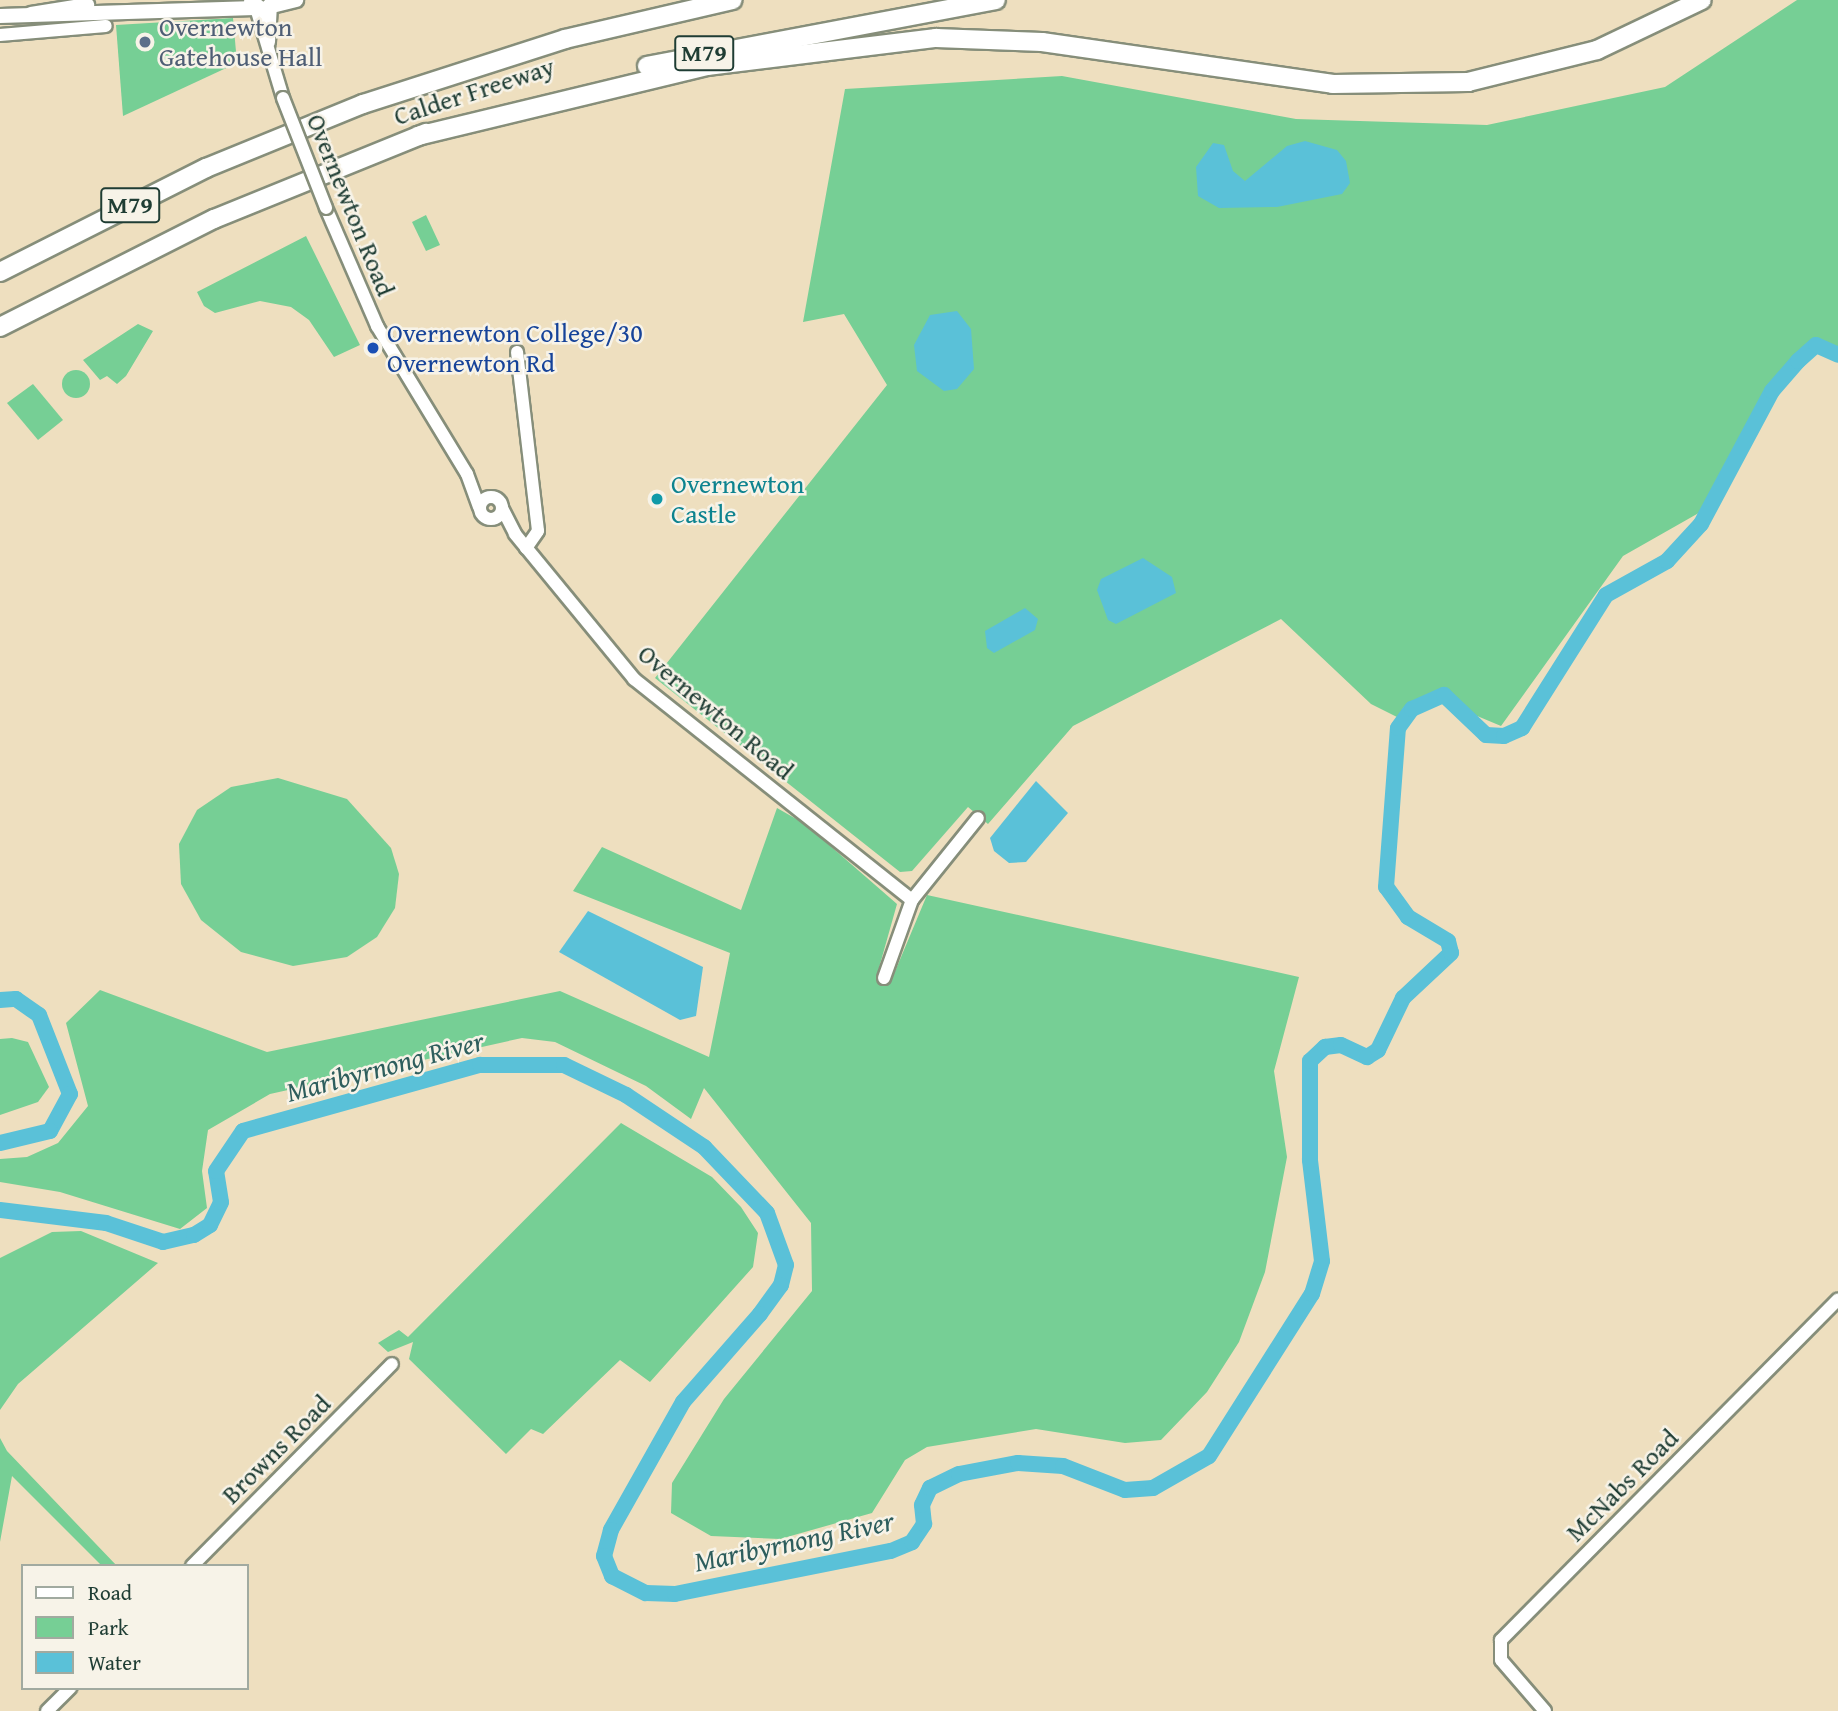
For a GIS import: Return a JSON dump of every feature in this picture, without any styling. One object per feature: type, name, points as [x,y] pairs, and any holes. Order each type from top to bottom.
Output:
[{"type":"highway","name":"Calder Freeway","points":[[0,272],[206,168],[363,104],[565,39],[733,0]]},
{"type":"highway","name":"Calder Freeway","points":[[0,327],[214,219],[418,136],[670,61],[996,0]]},
{"type":"highway","points":[[418,136],[686,70],[936,38],[1042,41],[1333,84],[1468,82],[1597,50],[1702,0]]},
{"type":"main road","points":[[31,14],[51,7],[170,0]]},
{"type":"main road","points":[[0,16],[273,5],[296,0]]},
{"type":"street","name":"Overnewton Road","points":[[254,5],[282,98],[326,208],[387,345],[467,474],[479,507],[521,541]]},
{"type":"street","name":"Overnewton Road","points":[[269,56],[273,5]]},
{"type":"street","points":[[0,35],[106,26]]},
{"type":"street","points":[[517,352],[538,535],[521,541]]},
{"type":"street","name":"Overnewton Road","points":[[467,474],[502,508],[521,541],[641,685],[912,900]]},
{"type":"street","points":[[479,507],[492,496]]},
{"type":"street","points":[[492,519],[502,508]]},
{"type":"street","points":[[884,978],[912,900],[978,818]]},
{"type":"street","name":"McNabs Road","points":[[1545,1711],[1501,1660],[1502,1640],[1838,1299]]},
{"type":"street","name":"Browns Road","points":[[194,1564],[392,1364]]},
{"type":"street","points":[[47,1711],[68,1690]]},
{"type":"green space","points":[[1797,0],[1838,0],[1838,347],[1796,354],[1704,510],[1623,556],[1501,726],[1427,695],[1403,708],[1401,719],[1371,704],[1281,619],[1073,726],[988,824],[968,807],[912,871],[900,872],[655,678],[887,385],[844,314],[803,322],[845,89],[1062,76],[1296,119],[1487,125],[1665,87]]},
{"type":"green space","points":[[233,18],[237,63],[123,116],[116,25]]},
{"type":"green space","points":[[426,215],[440,245],[426,251],[412,222]]},
{"type":"green space","points":[[306,236],[360,345],[334,357],[309,320],[291,307],[260,301],[215,313],[204,306],[197,292]]},
{"type":"green space","points":[[138,324],[153,331],[126,376],[117,384],[107,376],[100,380],[83,360]]},
{"type":"green space","points":[[76,370],[86,374],[90,384],[86,394],[76,398],[66,394],[62,384],[66,374]]},
{"type":"green space","points":[[33,384],[63,420],[38,440],[7,403]]},
{"type":"green space","points":[[278,778],[347,799],[391,848],[399,874],[395,908],[377,937],[347,957],[293,966],[241,952],[201,920],[181,884],[179,844],[197,810],[231,787]]},
{"type":"green space","points":[[777,808],[805,824],[897,904],[877,975],[891,981],[927,895],[1299,977],[1274,1071],[1287,1157],[1265,1272],[1239,1342],[1207,1392],[1161,1440],[1125,1443],[1036,1429],[927,1447],[905,1460],[872,1513],[780,1539],[711,1536],[671,1513],[672,1483],[724,1399],[812,1291],[811,1223],[704,1088],[691,1119],[646,1086],[555,1042],[522,1038],[270,1094],[208,1130],[202,1171],[207,1208],[180,1229],[60,1192],[0,1182],[0,1159],[27,1157],[58,1143],[88,1106],[66,1023],[100,990],[267,1052],[560,991],[709,1057],[730,953],[573,891],[602,847],[741,910]]},
{"type":"green space","points":[[12,1038],[28,1042],[49,1087],[38,1102],[0,1115],[0,1039]]},
{"type":"green space","points":[[621,1123],[712,1177],[741,1207],[758,1233],[753,1267],[650,1382],[620,1360],[543,1434],[531,1429],[506,1454],[409,1359],[413,1342],[388,1352],[378,1343],[399,1330],[408,1337]]},
{"type":"green space","points":[[81,1231],[158,1263],[18,1384],[0,1410],[0,1258],[52,1232]]},
{"type":"green space","points":[[0,1438],[7,1451],[115,1564],[100,1564],[12,1476],[0,1542]]},
{"type":"water","points":[[1305,141],[1337,150],[1346,161],[1350,183],[1342,194],[1277,207],[1219,208],[1198,196],[1196,167],[1213,143],[1224,145],[1233,171],[1245,181],[1287,146]]},
{"type":"water","points":[[957,311],[971,329],[974,369],[957,389],[944,391],[917,371],[914,345],[930,315]]},
{"type":"water","points":[[1143,558],[1172,577],[1176,593],[1116,624],[1108,620],[1097,590],[1101,579]]},
{"type":"water","points":[[1025,608],[1038,619],[1035,630],[994,653],[987,648],[985,631]]},
{"type":"water","points":[[1036,781],[1068,813],[1026,862],[1009,863],[994,851],[990,838]]},
{"type":"water","points":[[588,911],[703,967],[696,1016],[680,1020],[559,952]]},
{"type":"waterway","name":"Maribyrnong River","points":[[0,1210],[106,1223],[163,1242],[194,1235],[210,1225],[221,1202],[216,1171],[243,1131],[480,1065],[564,1065],[626,1095],[704,1147],[767,1213],[786,1265],[781,1285],[760,1314],[683,1402],[611,1530],[604,1556],[612,1576],[646,1593],[675,1594],[891,1551],[912,1542],[924,1524],[922,1505],[930,1488],[959,1474],[1018,1463],[1063,1466],[1125,1490],[1153,1488],[1209,1456],[1312,1294],[1322,1261],[1310,1160],[1310,1061],[1325,1047],[1341,1045],[1367,1057],[1378,1050],[1403,998],[1451,953],[1448,941],[1408,917],[1386,887],[1398,728],[1412,709],[1444,695],[1486,735],[1504,736],[1522,728],[1606,595],[1667,561],[1701,524],[1772,391],[1816,345],[1838,355]]},
{"type":"waterway","name":"Maribyrnong River","points":[[0,1000],[16,999],[39,1015],[70,1094],[50,1131],[0,1143]]},
{"type":"place","name":"Overnewton Gatehouse Hall","points":[[145,42]]},
{"type":"place","name":"Overnewton College/30 Overnewton Rd","points":[[373,348]]},
{"type":"place","name":"Overnewton Castle","points":[[657,499]]}]
